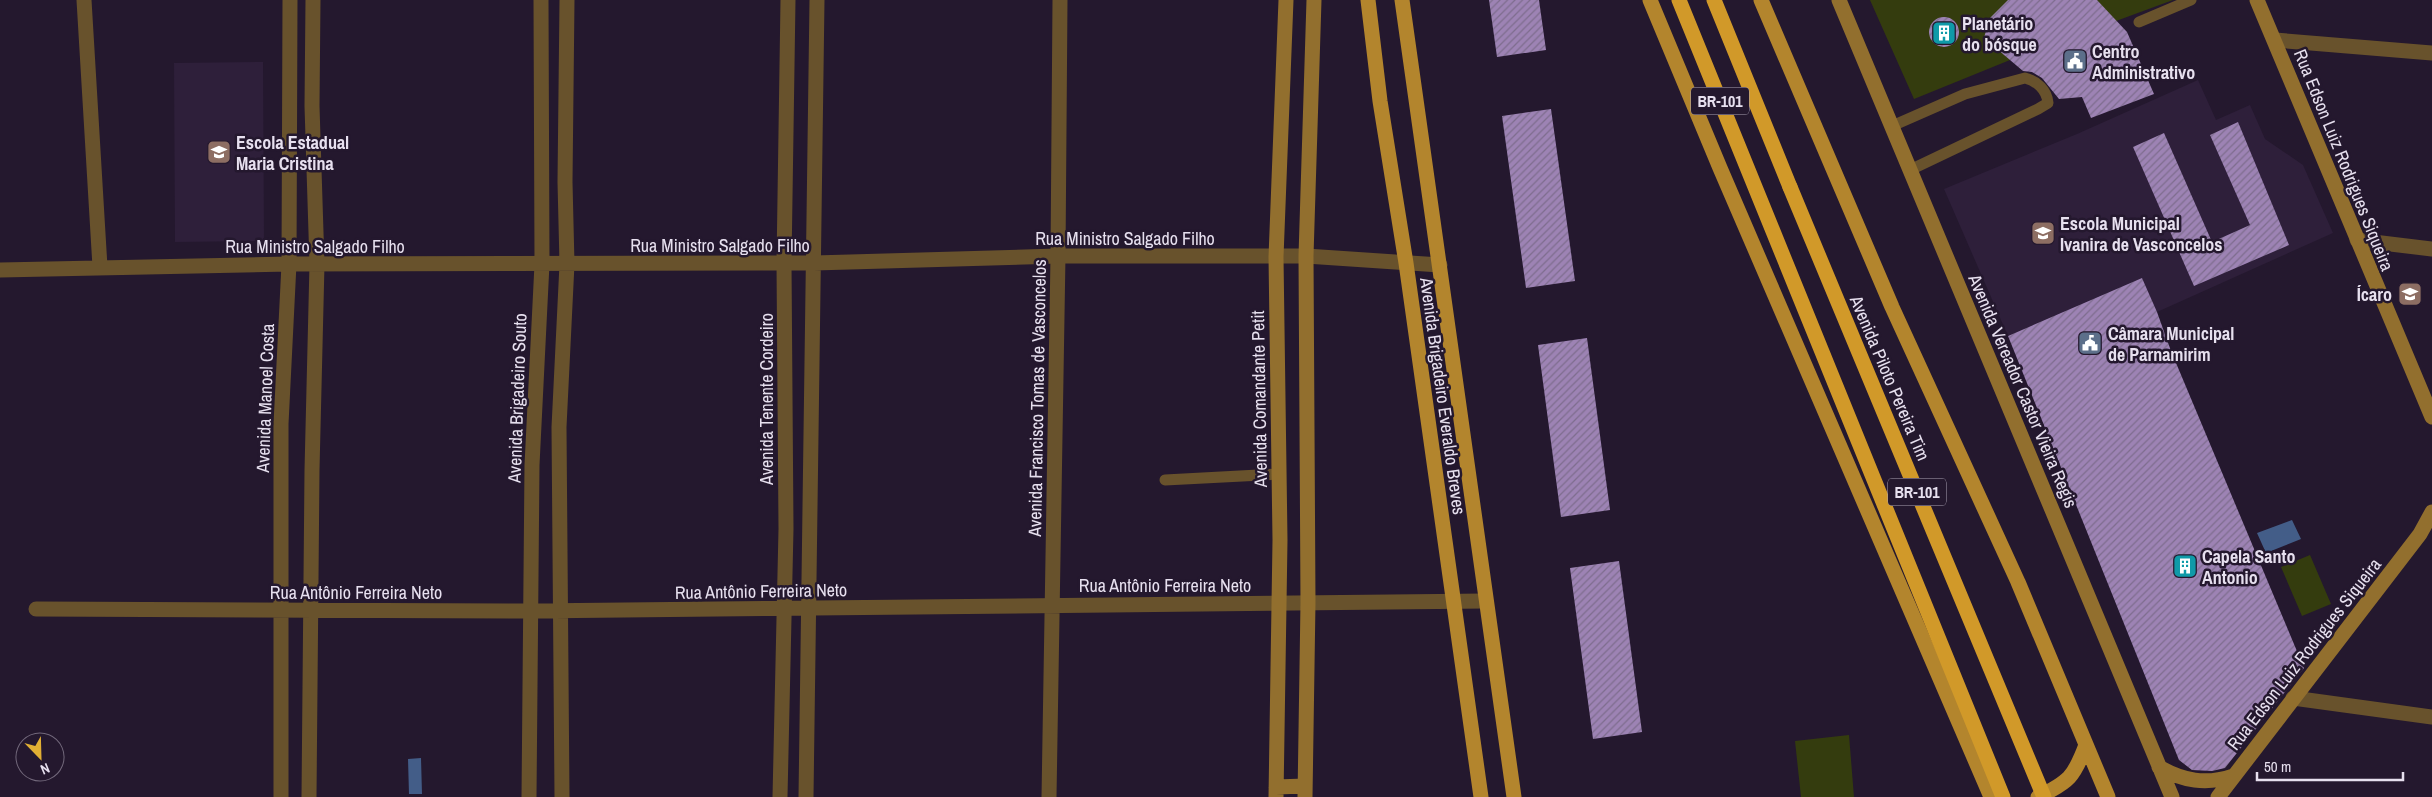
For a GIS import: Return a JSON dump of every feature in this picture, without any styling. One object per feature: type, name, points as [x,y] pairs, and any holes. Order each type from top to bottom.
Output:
[{"type":"highway","name":"BR-101","points":[[1679,0],[1997,796]]},
{"type":"highway","name":"Avenida Piloto Pereira Tim","points":[[1714,0],[2044,797]]},
{"type":"main road","name":"Avenida Brigadeiro Everaldo Breves","points":[[1368,0],[1380,101],[1406,263],[1481,797]]},
{"type":"main road","name":"Avenida Brigadeiro Everaldo Breves","points":[[1402,0],[1417,118],[1440,264],[1485,601],[1514,797]]},
{"type":"main road","points":[[1650,0],[1728,186],[1997,796]]},
{"type":"main road","points":[[1761,0],[1892,307],[2018,582],[2108,797]]},
{"type":"main road","points":[[2038,797],[2063,785],[2078,768],[2086,745]]},
{"type":"street","points":[[84,0],[100,266]]},
{"type":"street","name":"Avenida Manoel Costa","points":[[281,797],[281,424],[289,264],[290,0]]},
{"type":"street","points":[[310,797],[312,470],[317,264],[312,106],[314,0]]},
{"type":"street","name":"Avenida Brigadeiro Souto","points":[[529,797],[532,465],[542,264],[541,0]]},
{"type":"street","points":[[562,797],[560,428],[566,264],[567,0]]},
{"type":"street","name":"Avenida Tenente Cordeiro","points":[[780,797],[786,529],[784,263],[788,0]]},
{"type":"street","points":[[806,797],[817,0]]},
{"type":"street","name":"Avenida Francisco Tomas de Vasconcelos","points":[[1048,797],[1053,604],[1060,0]]},
{"type":"street","name":"Avenida Comandante Petit","points":[[1276,792],[1279,474],[1276,257],[1286,0]]},
{"type":"street","points":[[1276,792],[1305,792],[1308,602],[1306,256],[1314,0]]},
{"type":"street","name":"Avenida Vereador Castor Vieira Regis","points":[[1839,0],[2172,797]]},
{"type":"street","name":"Rua Edson Luiz Rodrigues Siqueira","points":[[2257,0],[2432,417]]},
{"type":"street","points":[[2275,40],[2432,52]]},
{"type":"street","points":[[2357,240],[2432,248]]},
{"type":"street","name":"Rua Ministro Salgado Filho","points":[[0,270],[100,266],[289,264],[814,263],[1058,256],[1306,256],[1440,264]]},
{"type":"street","name":"Rua Edson Luiz Rodrigues Siqueira","points":[[2218,797],[2426,529],[2432,512]]},
{"type":"street","name":"Rua Antônio Ferreira Neto","points":[[36,609],[281,611],[809,610],[1053,604],[1485,601]]},
{"type":"street","points":[[2293,698],[2432,717]]},
{"type":"street","points":[[2159,767],[2178,777],[2194,782],[2212,781],[2233,776]]},
{"type":"lane","points":[[2139,22],[2191,0]]},
{"type":"lane","points":[[1892,126],[1965,94],[2024,78],[2040,86],[2048,97],[2048,103],[2038,109],[1910,170]]},
{"type":"lane","points":[[1165,480],[1279,474]]},
{"type":"shaded area","name":"Escola Estadual Maria Cristina","points":[[263,62],[264,241],[175,242],[174,63]]},
{"type":"shaded area","points":[[2198,80],[2216,120],[2250,105],[2265,139],[2303,165],[2333,233],[2157,312],[2142,278],[2008,336],[1944,189],[2077,134]]},
{"type":"green space","points":[[1870,0],[2173,0],[2010,60],[1914,99]]},
{"type":"green space","points":[[2310,555],[2331,604],[2302,616],[2281,567]]},
{"type":"green space","points":[[1849,735],[1854,797],[1801,797],[1795,741]]},
{"type":"water","points":[[2292,520],[2301,539],[2266,553],[2257,533]]},
{"type":"water","points":[[421,758],[422,794],[409,794],[408,759]]},
{"type":"building","points":[[1489,0],[1539,0],[1546,50],[1497,57]]},
{"type":"building","name":"Centro Administrativo","points":[[2008,0],[2097,0],[2127,32],[2154,94],[2091,118],[2082,97],[2059,99],[2042,78],[2032,72],[2023,71],[1984,38],[1989,19]]},
{"type":"building","name":"Planetário do bósque","points":[[1944,17],[1954,22],[1959,32],[1954,42],[1944,47],[1934,42],[1929,32],[1934,22]]},
{"type":"building","points":[[1551,109],[1575,281],[1526,288],[1502,116]]},
{"type":"building","points":[[2238,122],[2289,245],[2194,286],[2133,147],[2164,133],[2212,242],[2250,225],[2210,135]]},
{"type":"building","points":[[2142,278],[2304,668],[2225,768],[2212,771],[2192,770],[2179,760],[2008,336]]},
{"type":"building","points":[[1587,338],[1610,510],[1561,517],[1538,345]]},
{"type":"building","points":[[1619,561],[1642,732],[1593,739],[1570,568]]},
{"type":"place","name":"Planetário do bósque","points":[[1944,33]]},
{"type":"place","name":"Centro Administrativo","points":[[2075,61]]},
{"type":"place","name":"Escola Estadual Maria Cristina","points":[[219,152]]},
{"type":"place","name":"Escola Municipal Ivanira de Vasconcelos","points":[[2043,233]]},
{"type":"place","name":"Ícaro","points":[[2410,294]]},
{"type":"place","name":"Câmara Municipal de Parnamirim","points":[[2090,343]]},
{"type":"place","name":"Capela Santo Antonio","points":[[2185,566]]}]
